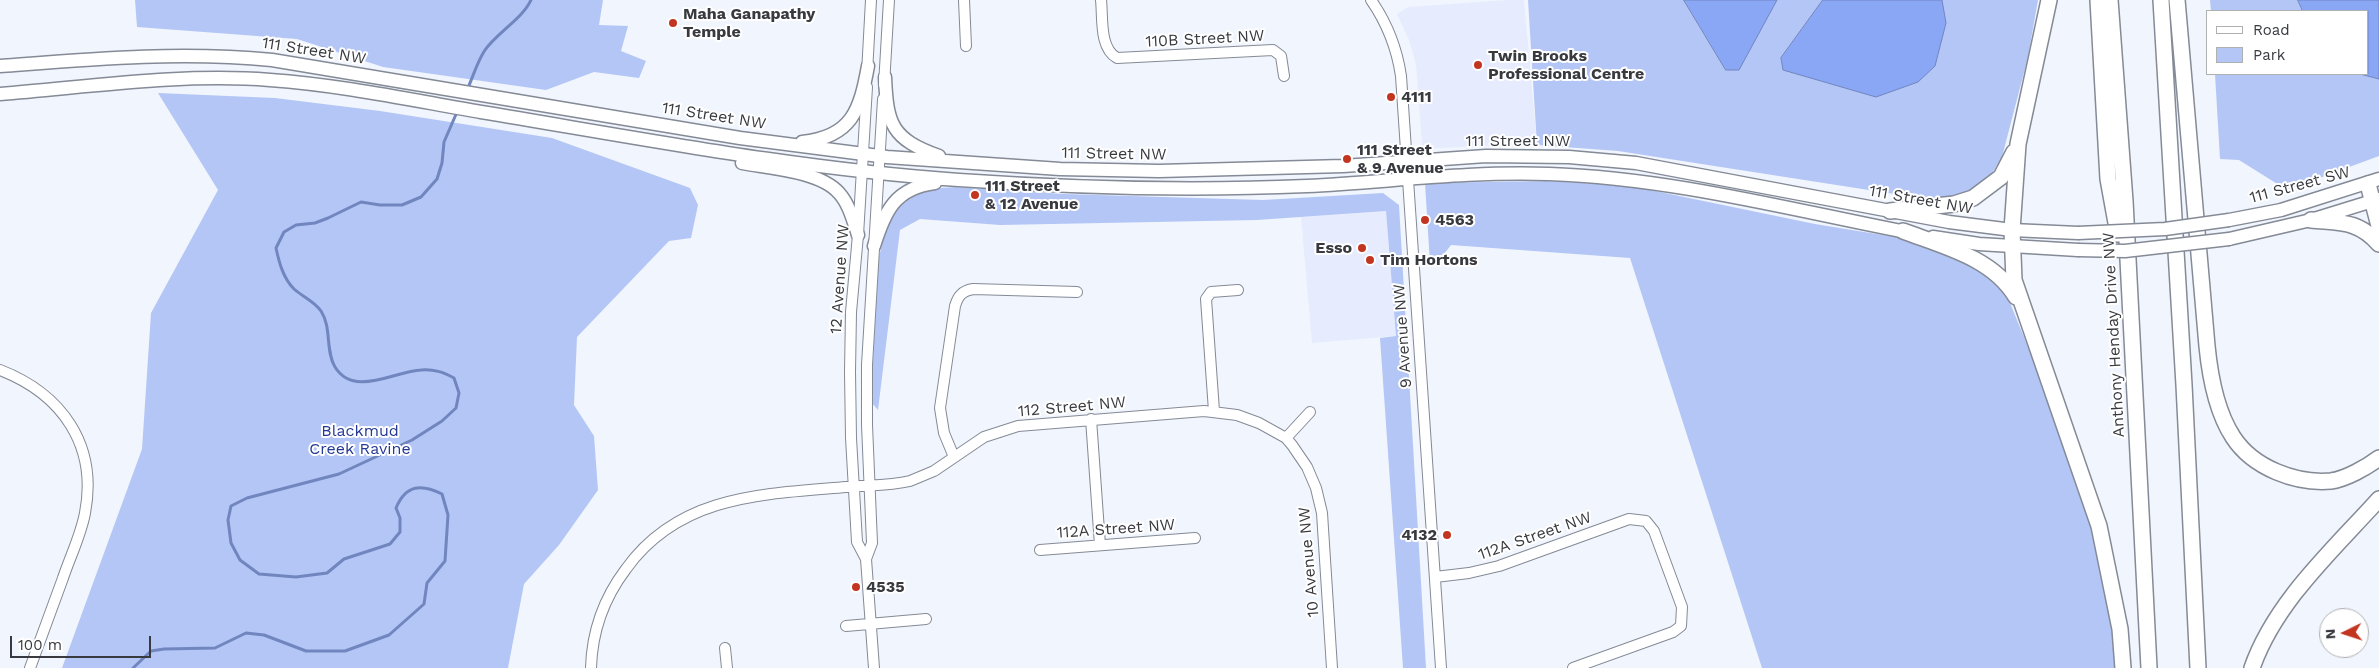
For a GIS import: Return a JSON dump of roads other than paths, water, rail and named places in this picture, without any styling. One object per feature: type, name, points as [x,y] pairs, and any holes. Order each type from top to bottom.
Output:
[{"type":"highway","points":[[2049,0],[2018,144],[2012,230],[2014,280],[2022,308],[2051,384],[2099,526],[2120,629],[2124,668]]},
{"type":"highway","points":[[2098,0],[2108,179],[2129,290]]},
{"type":"highway","name":"Anthony Henday Drive NW","points":[[2110,0],[2129,290],[2149,668]]},
{"type":"highway","points":[[2161,0],[2181,326],[2198,668]]},
{"type":"highway","points":[[2177,0],[2206,346],[2211,382],[2224,416],[2234,438],[2251,457],[2269,468],[2289,476],[2332,481],[2353,473],[2379,458]]},
{"type":"highway","points":[[1890,211],[1954,204],[1973,198],[2001,177],[2018,144]]},
{"type":"highway","points":[[2374,182],[2379,226]]},
{"type":"highway","points":[[2311,220],[2353,224],[2368,232],[2379,244]]},
{"type":"highway","points":[[1903,231],[1976,260],[1996,273],[2011,288],[2022,308]]},
{"type":"highway","points":[[2252,668],[2256,655],[2286,606],[2379,498]]},
{"type":"main road","name":"111 Street NW","points":[[0,66],[139,56],[205,54],[272,60],[540,103],[740,138],[863,155],[956,162],[1060,169],[1189,171],[1257,170],[1486,156],[1548,156],[1604,160],[1656,167],[1949,222],[2012,230],[2078,233],[2165,229],[2229,220]]},
{"type":"main road","points":[[784,144],[817,140],[845,127],[857,110],[868,66]]},
{"type":"main road","points":[[885,77],[887,111],[901,135],[917,148],[956,162]]},
{"type":"main road","name":"111 Street NW","points":[[0,94],[175,80],[231,78],[296,83],[377,94],[705,150],[862,172],[957,180],[1067,186],[1262,188],[1544,173],[1634,181],[1903,231],[2012,248],[2133,250],[2229,239],[2311,220]]},
{"type":"main road","points":[[705,150],[738,163],[799,173],[826,183],[838,192],[850,210],[858,235]]},
{"type":"main road","points":[[874,246],[887,210],[904,193],[924,184],[957,180]]},
{"type":"main road","name":"111 Street SW","points":[[2229,220],[2282,210],[2374,182]]},
{"type":"main road","points":[[2311,220],[2376,200]]},
{"type":"street","name":"12 Avenue NW","points":[[866,559],[857,542],[850,372],[871,0]]},
{"type":"street","name":"12 Avenue NW","points":[[874,668],[866,559],[872,543],[867,365],[889,0]]},
{"type":"street","points":[[964,0],[966,46]]},
{"type":"street","name":"110B Street NW","points":[[1101,0],[1105,39],[1109,52],[1116,58],[1126,59],[1273,50],[1281,56],[1284,76]]},
{"type":"street","name":"9 Avenue NW","points":[[1377,2],[1400,68],[1441,668]]},
{"type":"street","points":[[954,457],[944,433],[940,408],[955,306],[961,294],[973,289],[1076,292]]},
{"type":"street","points":[[1214,411],[1206,299],[1212,292],[1238,290]]},
{"type":"street","points":[[0,370],[38,389],[67,418],[77,436],[88,484],[86,510],[30,668]]},
{"type":"street","name":"112 Street NW","points":[[591,668],[596,632],[612,588],[632,561],[665,529],[703,508],[729,500],[898,484],[917,479],[984,437],[1012,427],[1091,419],[1214,411],[1247,418],[1286,438]]},
{"type":"street","points":[[1286,438],[1310,412]]},
{"type":"street","points":[[1091,419],[1100,545]]},
{"type":"street","name":"10 Avenue NW","points":[[1286,438],[1307,467],[1320,500],[1332,668]]},
{"type":"street","name":"112A Street NW","points":[[1435,577],[1489,569],[1629,519],[1644,519],[1654,531],[1682,607],[1681,626],[1673,632],[1573,668]]},
{"type":"street","name":"112A Street NW","points":[[1040,550],[1195,538]]},
{"type":"street","points":[[846,626],[926,619]]},
{"type":"street","points":[[725,648],[727,668]]},
{"type":"water","points":[[1684,0],[1777,0],[1739,70],[1726,70]]},
{"type":"water","points":[[1823,0],[1942,0],[1946,23],[1935,66],[1918,82],[1876,97],[1783,70],[1781,58]]},
{"type":"water","points":[[2298,0],[2379,0],[2379,79],[2364,75],[2369,75],[2369,10],[2303,10]]},
{"type":"waterway","points":[[467,90],[485,50],[522,13],[531,0]]},
{"type":"waterway","points":[[133,668],[151,651],[215,648],[246,633],[264,635],[306,651],[345,651],[389,635],[424,604],[427,583],[445,561],[448,515],[442,494],[421,488],[410,490],[400,500],[396,508],[400,518],[400,532],[390,544],[344,559],[327,573],[296,577],[259,574],[240,560],[231,543],[228,520],[231,506],[247,498],[339,474],[412,440],[442,421],[456,408],[459,393],[454,378],[438,371],[411,371],[364,382],[353,381],[343,376],[332,360],[326,325],[321,311],[315,304],[290,285],[282,270],[276,248],[284,232],[296,225],[315,223],[361,202],[380,205],[402,205],[421,197],[437,179],[442,163],[444,142],[457,112]]},
{"type":"place","name":"Maha Ganapathy Temple","points":[[673,23]]},
{"type":"place","name":"Twin Brooks Professional Centre","points":[[1478,65]]},
{"type":"place","name":"4111","points":[[1391,97]]},
{"type":"place","name":"111 Street & 9 Avenue","points":[[1347,159]]},
{"type":"place","name":"111 Street & 12 Avenue","points":[[975,195]]},
{"type":"place","name":"4563","points":[[1425,220]]},
{"type":"place","name":"Esso","points":[[1362,248]]},
{"type":"place","name":"Tim Hortons","points":[[1370,260]]},
{"type":"place","name":"4132","points":[[1447,535]]},
{"type":"place","name":"4535","points":[[856,587]]},
{"type":"park label","name":"Blackmud Creek Ravine","points":[[360,440]]}]
